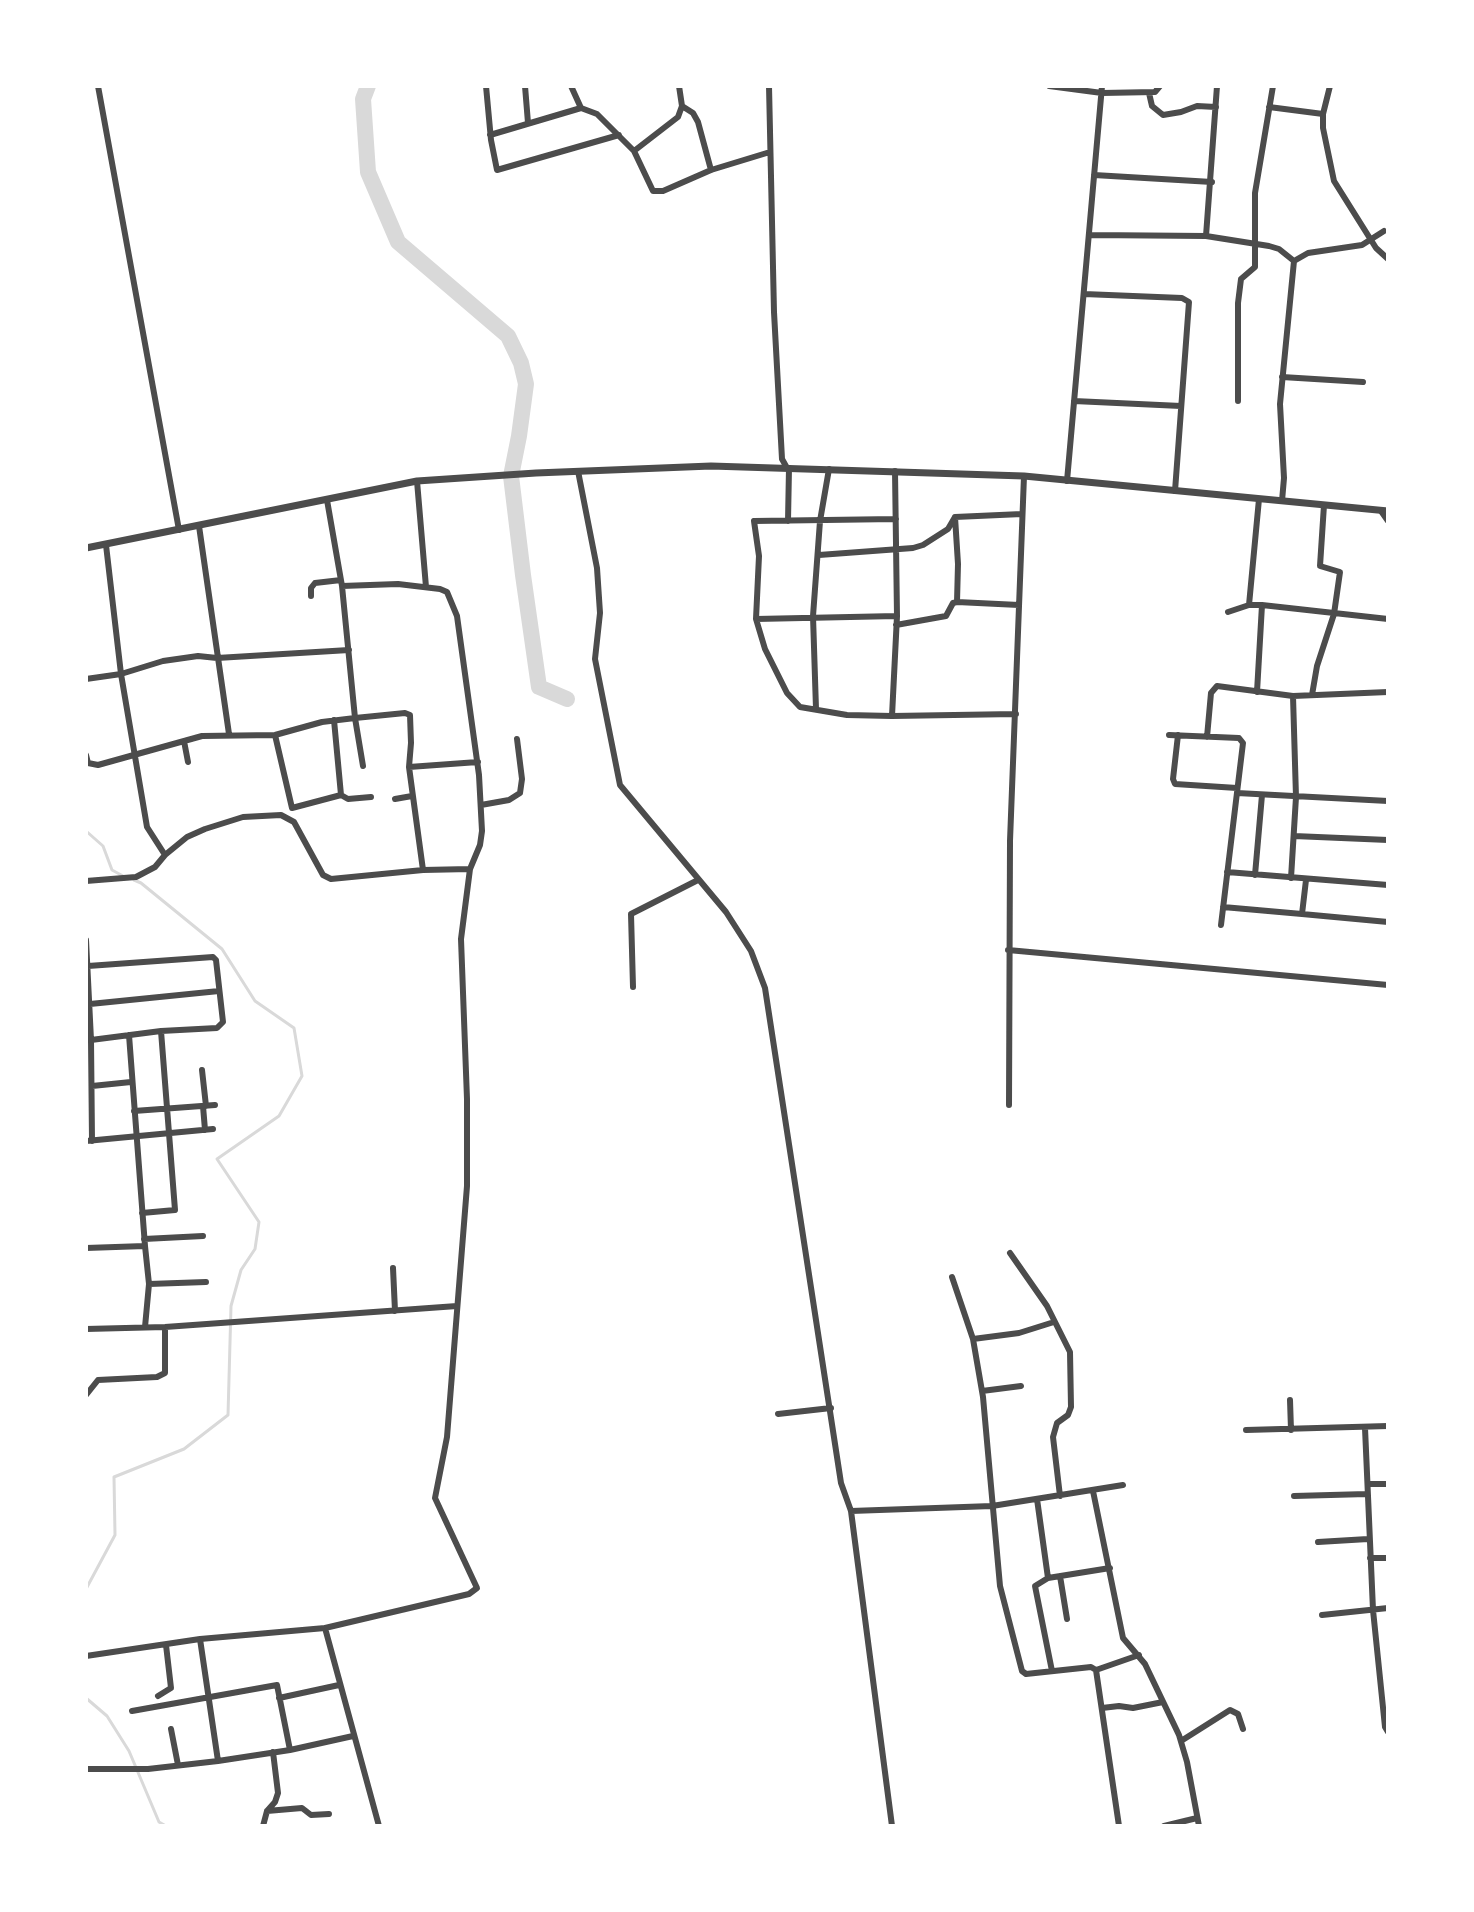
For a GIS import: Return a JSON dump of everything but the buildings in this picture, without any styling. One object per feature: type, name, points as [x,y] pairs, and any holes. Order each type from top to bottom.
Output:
[{"type":"street","points":[[98,86],[179,530]]},
{"type":"street","points":[[486,86],[490,135],[498,170],[619,135]]},
{"type":"street","points":[[525,86],[528,123]]},
{"type":"street","points":[[571,86],[581,108]]},
{"type":"street","points":[[634,151],[678,117],[682,106],[679,86]]},
{"type":"street","points":[[769,86],[774,312],[782,459],[788,468],[788,521]]},
{"type":"street","points":[[1049,86],[1149,93],[1158,91],[1160,86]]},
{"type":"street","points":[[1206,236],[1217,86]]},
{"type":"street","points":[[1238,401],[1238,303],[1241,279],[1255,267],[1255,193],[1273,86]]},
{"type":"street","points":[[1330,86],[1323,114],[1326,149],[1334,181],[1372,241],[1388,259]]},
{"type":"street","points":[[1067,481],[1102,90]]},
{"type":"street","points":[[1149,93],[1152,106],[1163,115],[1197,106],[1216,107]]},
{"type":"street","points":[[682,106],[693,113],[698,122],[711,170]]},
{"type":"street","points":[[1269,107],[1323,114]]},
{"type":"street","points":[[490,135],[581,108],[597,114],[634,151],[653,191],[663,191],[711,170],[770,152]]},
{"type":"street","points":[[1094,175],[1212,182]]},
{"type":"street","points":[[1294,261],[1308,253],[1362,245],[1384,231]]},
{"type":"street","points":[[1090,235],[1206,236],[1279,249],[1294,261]]},
{"type":"street","points":[[1282,501],[1284,478],[1280,404],[1294,261]]},
{"type":"street","points":[[1084,294],[1186,299],[1189,306],[1175,491]]},
{"type":"street","points":[[1282,377],[1363,382]]},
{"type":"street","points":[[1074,401],[1181,406]]},
{"type":"street","points":[[776,468],[782,459]]},
{"type":"street","points":[[86,548],[417,481],[711,466],[1024,476],[1385,511],[1388,521]]},
{"type":"street","points":[[816,709],[813,616],[820,521],[829,469]]},
{"type":"street","points":[[578,471],[597,568],[600,613],[595,659],[620,785],[726,912],[751,951],[765,988],[842,1490],[851,1511],[892,1826]]},
{"type":"street","points":[[892,716],[897,616],[895,471]]},
{"type":"street","points":[[1009,1105],[1010,841],[1024,476]]},
{"type":"street","points":[[417,481],[426,587]]},
{"type":"street","points":[[1249,605],[1259,499]]},
{"type":"street","points":[[327,500],[342,583],[355,718],[363,766]]},
{"type":"street","points":[[1312,695],[1317,666],[1334,614],[1340,572],[1320,566],[1324,505]]},
{"type":"street","points":[[955,517],[1022,514]]},
{"type":"street","points":[[819,555],[923,545],[948,529],[955,517]]},
{"type":"street","points":[[955,517],[957,602]]},
{"type":"street","points":[[896,519],[754,521],[759,556],[756,619],[765,649],[787,693],[800,707],[847,715],[1016,714]]},
{"type":"street","points":[[199,526],[229,734]]},
{"type":"street","points":[[106,545],[121,674],[147,827],[165,855]]},
{"type":"street","points":[[86,1656],[200,1639],[325,1628],[469,1594],[477,1588],[435,1498],[447,1437],[467,1186],[461,939],[470,869],[480,845],[481,805],[478,762],[457,616],[447,592],[426,587],[315,583],[311,596]]},
{"type":"street","points":[[896,625],[946,616],[953,603],[957,602],[1019,605]]},
{"type":"street","points":[[1228,612],[1249,605],[1262,605],[1388,619]]},
{"type":"street","points":[[1257,692],[1262,605]]},
{"type":"street","points":[[756,619],[897,616]]},
{"type":"street","points":[[86,679],[198,656],[217,658],[349,650]]},
{"type":"street","points":[[1207,737],[1211,693],[1217,686],[1293,696],[1388,692]]},
{"type":"street","points":[[1291,878],[1296,797],[1293,696]]},
{"type":"street","points":[[86,755],[88,763],[98,765],[202,736],[275,735],[334,720],[405,713],[410,715],[409,767],[423,870]]},
{"type":"street","points":[[334,720],[341,795]]},
{"type":"street","points":[[275,735],[292,808],[291,820]]},
{"type":"street","points":[[1169,735],[1241,739],[1221,925]]},
{"type":"street","points":[[1178,735],[1175,784],[1262,795],[1388,801]]},
{"type":"street","points":[[481,805],[509,800],[520,793],[522,779],[517,739]]},
{"type":"street","points":[[184,741],[188,762]]},
{"type":"street","points":[[409,767],[478,762]]},
{"type":"street","points":[[292,808],[341,795],[348,799],[371,797]]},
{"type":"street","points":[[1255,875],[1262,795]]},
{"type":"street","points":[[395,799],[412,796]]},
{"type":"street","points":[[86,881],[136,877],[155,867],[187,837],[243,817],[281,815],[291,820],[323,875],[331,879],[470,869]]},
{"type":"street","points":[[1294,836],[1388,840]]},
{"type":"street","points":[[1227,872],[1388,885]]},
{"type":"street","points":[[633,987],[631,914],[698,880]]},
{"type":"street","points":[[1302,914],[1306,880]]},
{"type":"street","points":[[1223,907],[1388,922]]},
{"type":"street","points":[[86,940],[92,1086],[89,1141],[209,1130],[202,1070]]},
{"type":"street","points":[[1008,950],[1388,985]]},
{"type":"street","points":[[88,966],[213,957],[216,960],[223,1022],[217,1028],[88,1040]]},
{"type":"street","points":[[90,1004],[219,991]]},
{"type":"street","points":[[142,1213],[175,1210],[161,1031]]},
{"type":"street","points":[[129,1035],[149,1284],[145,1327]]},
{"type":"street","points":[[92,1086],[131,1082]]},
{"type":"street","points":[[134,1111],[215,1105]]},
{"type":"street","points":[[86,1248],[203,1236]]},
{"type":"street","points":[[1010,1253],[1047,1306],[1071,1357],[1071,1407],[1068,1415],[1057,1423],[1053,1437],[1060,1496]]},
{"type":"street","points":[[393,1268],[395,1311]]},
{"type":"street","points":[[952,1277],[973,1339],[982,1391],[1000,1586],[1022,1671],[1026,1674],[1091,1667],[1096,1670],[1139,1655]]},
{"type":"street","points":[[149,1284],[206,1282]]},
{"type":"street","points":[[86,1329],[165,1327],[457,1306]]},
{"type":"street","points":[[973,1339],[1019,1333],[1054,1322]]},
{"type":"street","points":[[86,1395],[98,1380],[157,1377],[165,1373],[165,1327]]},
{"type":"street","points":[[982,1391],[1021,1386]]},
{"type":"street","points":[[1290,1400],[1291,1430]]},
{"type":"street","points":[[778,1414],[831,1408]]},
{"type":"street","points":[[1246,1430],[1388,1426]]},
{"type":"street","points":[[1365,1428],[1373,1610],[1388,1732]]},
{"type":"street","points":[[1368,1484],[1388,1484]]},
{"type":"street","points":[[851,1511],[992,1506],[1123,1485]]},
{"type":"street","points":[[1093,1491],[1123,1638],[1139,1655],[1181,1741],[1198,1822],[1164,1826]]},
{"type":"street","points":[[1294,1496],[1367,1494]]},
{"type":"street","points":[[1037,1499],[1048,1578]]},
{"type":"street","points":[[1318,1542],[1368,1539]]},
{"type":"street","points":[[1370,1558],[1388,1558]]},
{"type":"street","points":[[1052,1671],[1036,1584],[1048,1578],[1110,1568]]},
{"type":"street","points":[[1060,1576],[1067,1619]]},
{"type":"street","points":[[1322,1615],[1388,1608]]},
{"type":"street","points":[[325,1628],[379,1826]]},
{"type":"street","points":[[200,1639],[218,1761]]},
{"type":"street","points":[[158,1696],[171,1688],[166,1645]]},
{"type":"street","points":[[1096,1670],[1119,1826]]},
{"type":"street","points":[[132,1711],[277,1685],[290,1750]]},
{"type":"street","points":[[279,1698],[339,1685]]},
{"type":"street","points":[[1102,1708],[1133,1708],[1163,1702]]},
{"type":"street","points":[[1181,1741],[1230,1710],[1238,1714],[1243,1729]]},
{"type":"street","points":[[171,1729],[178,1765]]},
{"type":"street","points":[[86,1769],[148,1769],[218,1761],[353,1736]]},
{"type":"street","points":[[263,1826],[267,1811],[278,1793],[273,1752]]},
{"type":"street","points":[[267,1811],[302,1808],[311,1815],[329,1814]]},
{"type":"waterway","points":[[368,86],[363,99],[368,172],[398,242],[508,336],[521,363],[526,384],[511,476],[523,575],[539,687],[567,699]]},
{"type":"waterway","points":[[86,831],[103,846],[112,870],[123,876]]},
{"type":"waterway","points":[[86,1589],[115,1535],[114,1477],[184,1449],[228,1415],[231,1306],[241,1270],[255,1249],[259,1222],[217,1159],[279,1116],[302,1076],[294,1028],[255,1001],[222,949],[134,880]]},
{"type":"waterway","points":[[86,1698],[107,1716],[129,1751],[159,1822],[166,1826]]}]
